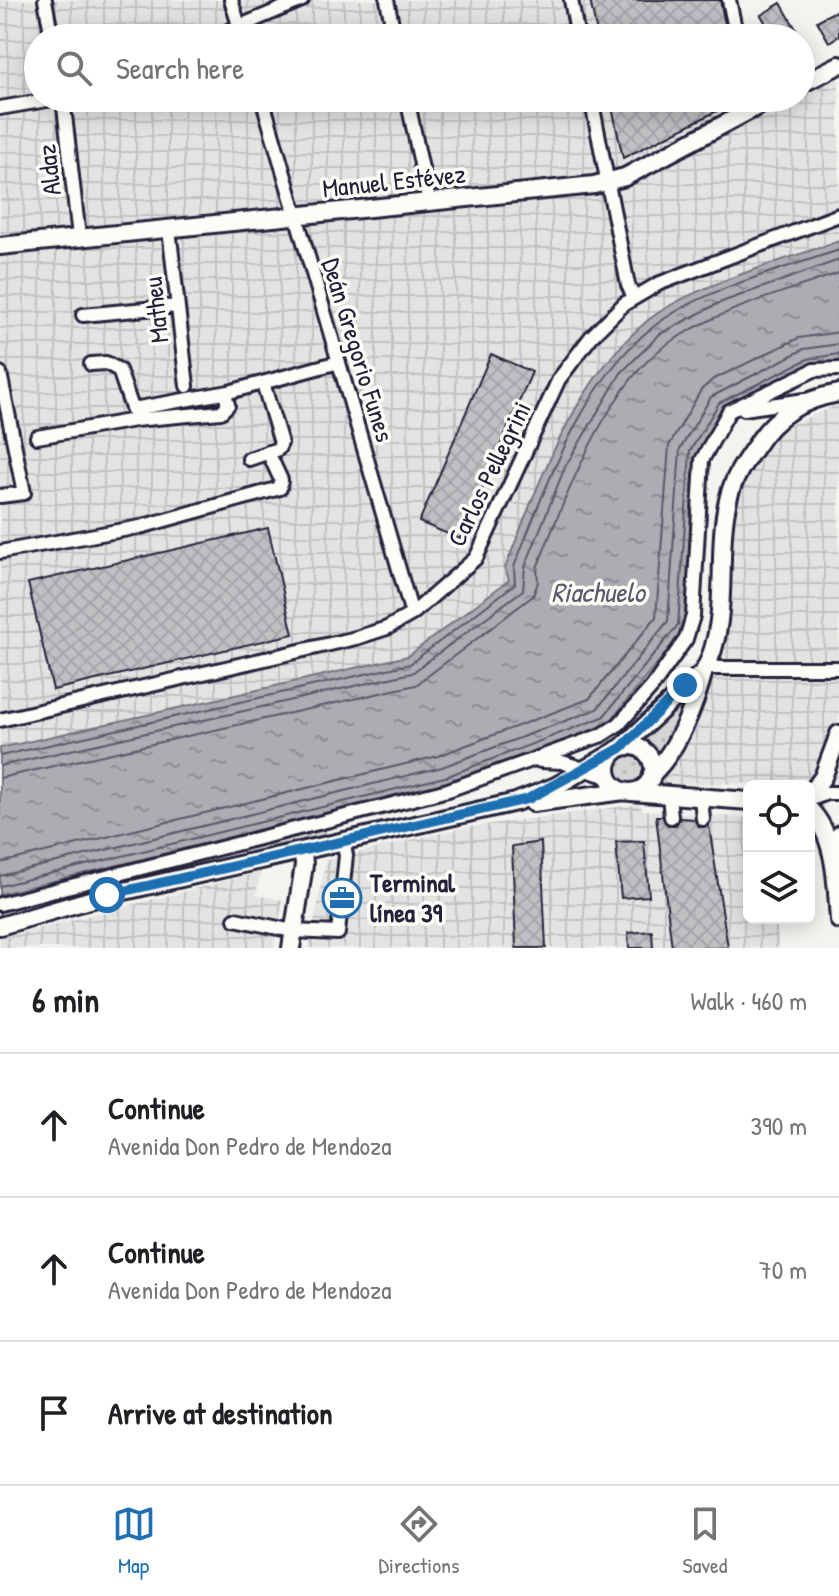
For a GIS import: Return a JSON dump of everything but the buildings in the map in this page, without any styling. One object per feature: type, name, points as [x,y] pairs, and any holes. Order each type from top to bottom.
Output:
[{"type":"main road","points":[[815,77],[839,65]]},
{"type":"main road","name":"Manuel Estévez","points":[[0,246],[608,182],[635,172],[737,112]]},
{"type":"main road","points":[[500,807],[643,788],[665,761],[697,695],[705,669],[716,626],[727,504],[734,480],[771,424],[791,409],[839,393]]},
{"type":"main road","points":[[0,926],[88,900],[534,797],[618,749],[705,669]]},
{"type":"main road","points":[[815,788],[828,766],[839,734]]},
{"type":"main road","points":[[669,796],[657,785],[652,775],[651,759],[643,750],[632,746],[618,749],[608,763],[608,777],[626,792],[669,796],[743,801]]},
{"type":"main road","points":[[815,817],[822,826],[835,875],[839,920]]},
{"type":"main road","points":[[291,948],[304,865],[303,851]]},
{"type":"street","points":[[45,0],[49,24]]},
{"type":"street","points":[[231,0],[239,24]]},
{"type":"street","points":[[257,24],[302,0]]},
{"type":"street","points":[[387,0],[392,24]]},
{"type":"street","points":[[571,0],[575,24]]},
{"type":"street","points":[[729,0],[734,24]]},
{"type":"street","points":[[0,108],[24,104]]},
{"type":"street","name":"Aldaz","points":[[63,112],[79,237]]},
{"type":"street","name":"Deán Gregorio Funes","points":[[266,112],[412,614]]},
{"type":"street","points":[[410,112],[429,202]]},
{"type":"street","points":[[594,112],[628,285],[634,297]]},
{"type":"street","name":"Carlos Pellegrini","points":[[0,720],[356,638],[387,628],[412,614],[476,558],[559,379],[591,337],[634,297],[658,284],[839,215]]},
{"type":"street","name":"Matheu","points":[[169,229],[187,386]]},
{"type":"street","points":[[83,315],[177,306]]},
{"type":"street","points":[[37,437],[225,393],[339,362]]},
{"type":"street","points":[[91,364],[106,363],[119,370],[134,414]]},
{"type":"street","points":[[618,749],[620,732],[691,627],[702,460],[729,411],[814,370],[839,369]]},
{"type":"street","points":[[0,373],[24,493],[0,496]]},
{"type":"street","points":[[249,459],[278,449],[281,443],[263,383]]},
{"type":"street","points":[[729,411],[818,398]]},
{"type":"street","points":[[0,552],[140,527],[280,488],[281,480],[268,452]]},
{"type":"street","points":[[705,669],[839,668]]},
{"type":"street","points":[[0,904],[448,790],[608,732],[652,687]]},
{"type":"street","points":[[533,760],[562,762],[608,777]]},
{"type":"street","points":[[815,796],[839,793]]},
{"type":"street","points":[[668,817],[669,796]]},
{"type":"street","points":[[701,798],[703,819]]},
{"type":"street","points":[[822,826],[839,832],[835,875]]},
{"type":"street","points":[[235,919],[293,931],[338,933],[346,855],[343,841]]},
{"type":"street","points":[[30,896],[88,900]]},
{"type":"shaded area","points":[[0,0],[722,0],[727,24],[24,24],[24,112],[744,112],[747,124],[769,112],[815,112],[815,86],[839,73],[839,240],[712,286],[649,319],[606,362],[509,579],[408,656],[0,748]]},
{"type":"shaded area","points":[[839,404],[839,783],[743,780],[743,784],[659,784],[714,676],[723,503],[781,429]]},
{"type":"shaded area","points":[[695,684],[655,766],[647,750],[630,743]]},
{"type":"shaded area","points":[[630,751],[643,756],[648,769],[643,782],[630,787],[617,782],[612,769],[617,756]]},
{"type":"shaded area","points":[[640,804],[642,810],[743,818],[743,924],[777,924],[779,948],[309,948],[326,860],[462,828]]},
{"type":"shaded area","points":[[323,818],[325,835],[309,843],[98,892],[96,887],[24,904],[19,912],[6,918],[0,915],[0,894]]},
{"type":"shaded area","points":[[261,872],[256,895],[283,900],[274,948],[0,948],[0,938]]},
{"type":"water","name":"Riachuelo","points":[[839,241],[839,361],[811,366],[726,407],[698,453],[686,628],[608,724],[448,784],[0,894],[0,748],[408,656],[509,580],[505,568],[561,435],[579,403],[621,346],[647,321],[688,296]]},
{"type":"place","name":"Terminal línea 39","points":[[342,898]]},
{"type":"route","points":[[107,895],[528,799],[621,748],[685,685]]}]
